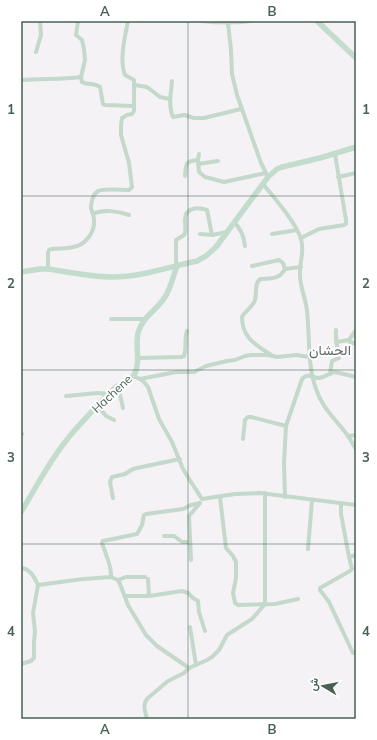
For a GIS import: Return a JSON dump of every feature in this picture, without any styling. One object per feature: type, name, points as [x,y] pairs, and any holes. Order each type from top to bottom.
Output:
[{"type":"street","points":[[36,52],[41,35],[40,21]]},
{"type":"street","points":[[78,21],[76,35],[82,40],[85,60],[81,77],[83,84],[94,84],[100,87],[103,104],[105,105],[133,106]]},
{"type":"street","points":[[48,269],[49,250],[74,247],[86,241],[92,231],[94,220],[91,208],[94,195],[97,192],[103,190],[129,190],[131,188],[129,163],[121,135],[121,121],[124,117],[133,114],[134,111],[134,80],[125,75],[123,66],[128,21]]},
{"type":"street","points":[[202,21],[228,23],[251,21]]},
{"type":"street","points":[[317,21],[356,58]]},
{"type":"street","points":[[228,23],[234,83],[241,109],[267,175]]},
{"type":"street","points":[[21,80],[81,77]]},
{"type":"street","points":[[172,81],[170,99],[173,117],[184,116],[204,118],[241,109]]},
{"type":"street","points":[[135,85],[147,87],[160,97],[170,99]]},
{"type":"street","points":[[199,154],[199,172],[210,179],[224,182],[267,175],[282,167],[335,154],[356,146]]},
{"type":"street","points":[[300,238],[319,228],[344,226],[346,224],[335,154]]},
{"type":"street","points":[[185,176],[186,165],[191,160],[198,162],[218,161]]},
{"type":"street","points":[[338,177],[356,173]]},
{"type":"street","points":[[21,272],[48,269],[93,277],[116,277],[134,275],[197,261],[206,256],[216,246],[263,184],[267,175]]},
{"type":"street","points":[[263,184],[297,230],[303,249],[300,277],[307,310],[310,357],[316,389],[323,406],[348,436],[356,449]]},
{"type":"street","points":[[177,266],[176,240],[185,233],[185,219],[190,209],[207,210],[212,235]]},
{"type":"street","points":[[93,214],[105,211],[129,214]]},
{"type":"street","points":[[234,222],[243,234],[245,246]]},
{"type":"street","points":[[272,234],[297,230]]},
{"type":"street","points":[[200,234],[212,235],[228,231]]},
{"type":"street","points":[[252,266],[279,260],[283,263],[285,268],[283,273],[278,277],[258,280],[256,284],[256,299],[242,317],[244,330],[248,338],[272,356]]},
{"type":"street","name":"Hachene","points":[[21,512],[55,455],[109,394],[133,376],[136,370],[138,336],[141,325],[167,295],[177,266]]},
{"type":"street","points":[[285,268],[301,267]]},
{"type":"street","points":[[111,319],[146,318]]},
{"type":"street","points":[[330,374],[332,361],[339,358],[338,345],[336,342],[336,330]]},
{"type":"street","points":[[336,342],[350,339],[356,330]]},
{"type":"street","points":[[137,358],[184,356],[185,337],[187,331]]},
{"type":"street","points":[[348,340],[356,344]]},
{"type":"street","points":[[140,379],[176,372],[194,372],[206,366],[235,360],[247,355],[268,355],[277,357],[296,355],[310,357]]},
{"type":"street","points":[[285,496],[284,463],[286,426],[302,379],[305,376],[313,376],[318,378],[335,372],[356,377]]},
{"type":"street","points":[[133,376],[144,382],[148,388],[159,419],[180,459],[183,469],[201,501]]},
{"type":"street","points":[[118,386],[123,408]]},
{"type":"street","points":[[66,396],[109,394]]},
{"type":"street","points":[[98,406],[106,416],[114,420]]},
{"type":"street","points":[[243,439],[245,420],[248,417],[286,426]]},
{"type":"street","points":[[348,436],[356,434]]},
{"type":"street","points":[[113,498],[110,482],[112,477],[125,474],[133,469],[180,459]]},
{"type":"street","points":[[111,577],[110,568],[102,545],[103,541],[137,534],[142,525],[144,515],[146,514],[186,509],[201,501],[245,493],[265,493],[356,505]]},
{"type":"street","points":[[147,719],[144,708],[146,700],[168,681],[184,673],[196,664],[212,657],[219,650],[227,635],[252,619],[265,604],[265,493]]},
{"type":"street","points":[[220,497],[226,548],[236,562],[236,578],[233,593],[235,603],[237,605],[275,604],[298,599]]},
{"type":"street","points":[[308,548],[312,500]]},
{"type":"street","points":[[191,560],[189,516],[201,501]]},
{"type":"street","points":[[341,503],[341,514],[352,569],[320,588],[320,590],[329,602],[353,653],[356,652]]},
{"type":"street","points":[[164,536],[174,536],[182,542],[189,542]]},
{"type":"street","points":[[349,558],[356,555]]},
{"type":"street","points":[[21,568],[30,571],[38,585],[33,613],[35,632],[34,658],[31,661],[21,664]]},
{"type":"street","points":[[38,585],[111,577],[118,580],[128,605],[149,638],[157,646],[189,668]]},
{"type":"street","points":[[118,580],[130,577],[146,578],[149,596]]},
{"type":"street","points":[[125,596],[149,596],[182,591],[188,593],[198,601],[199,612],[205,631]]},
{"type":"street","points":[[190,627],[196,664]]},
{"type":"district","name":"الحشان","points":[[330,350]]}]
